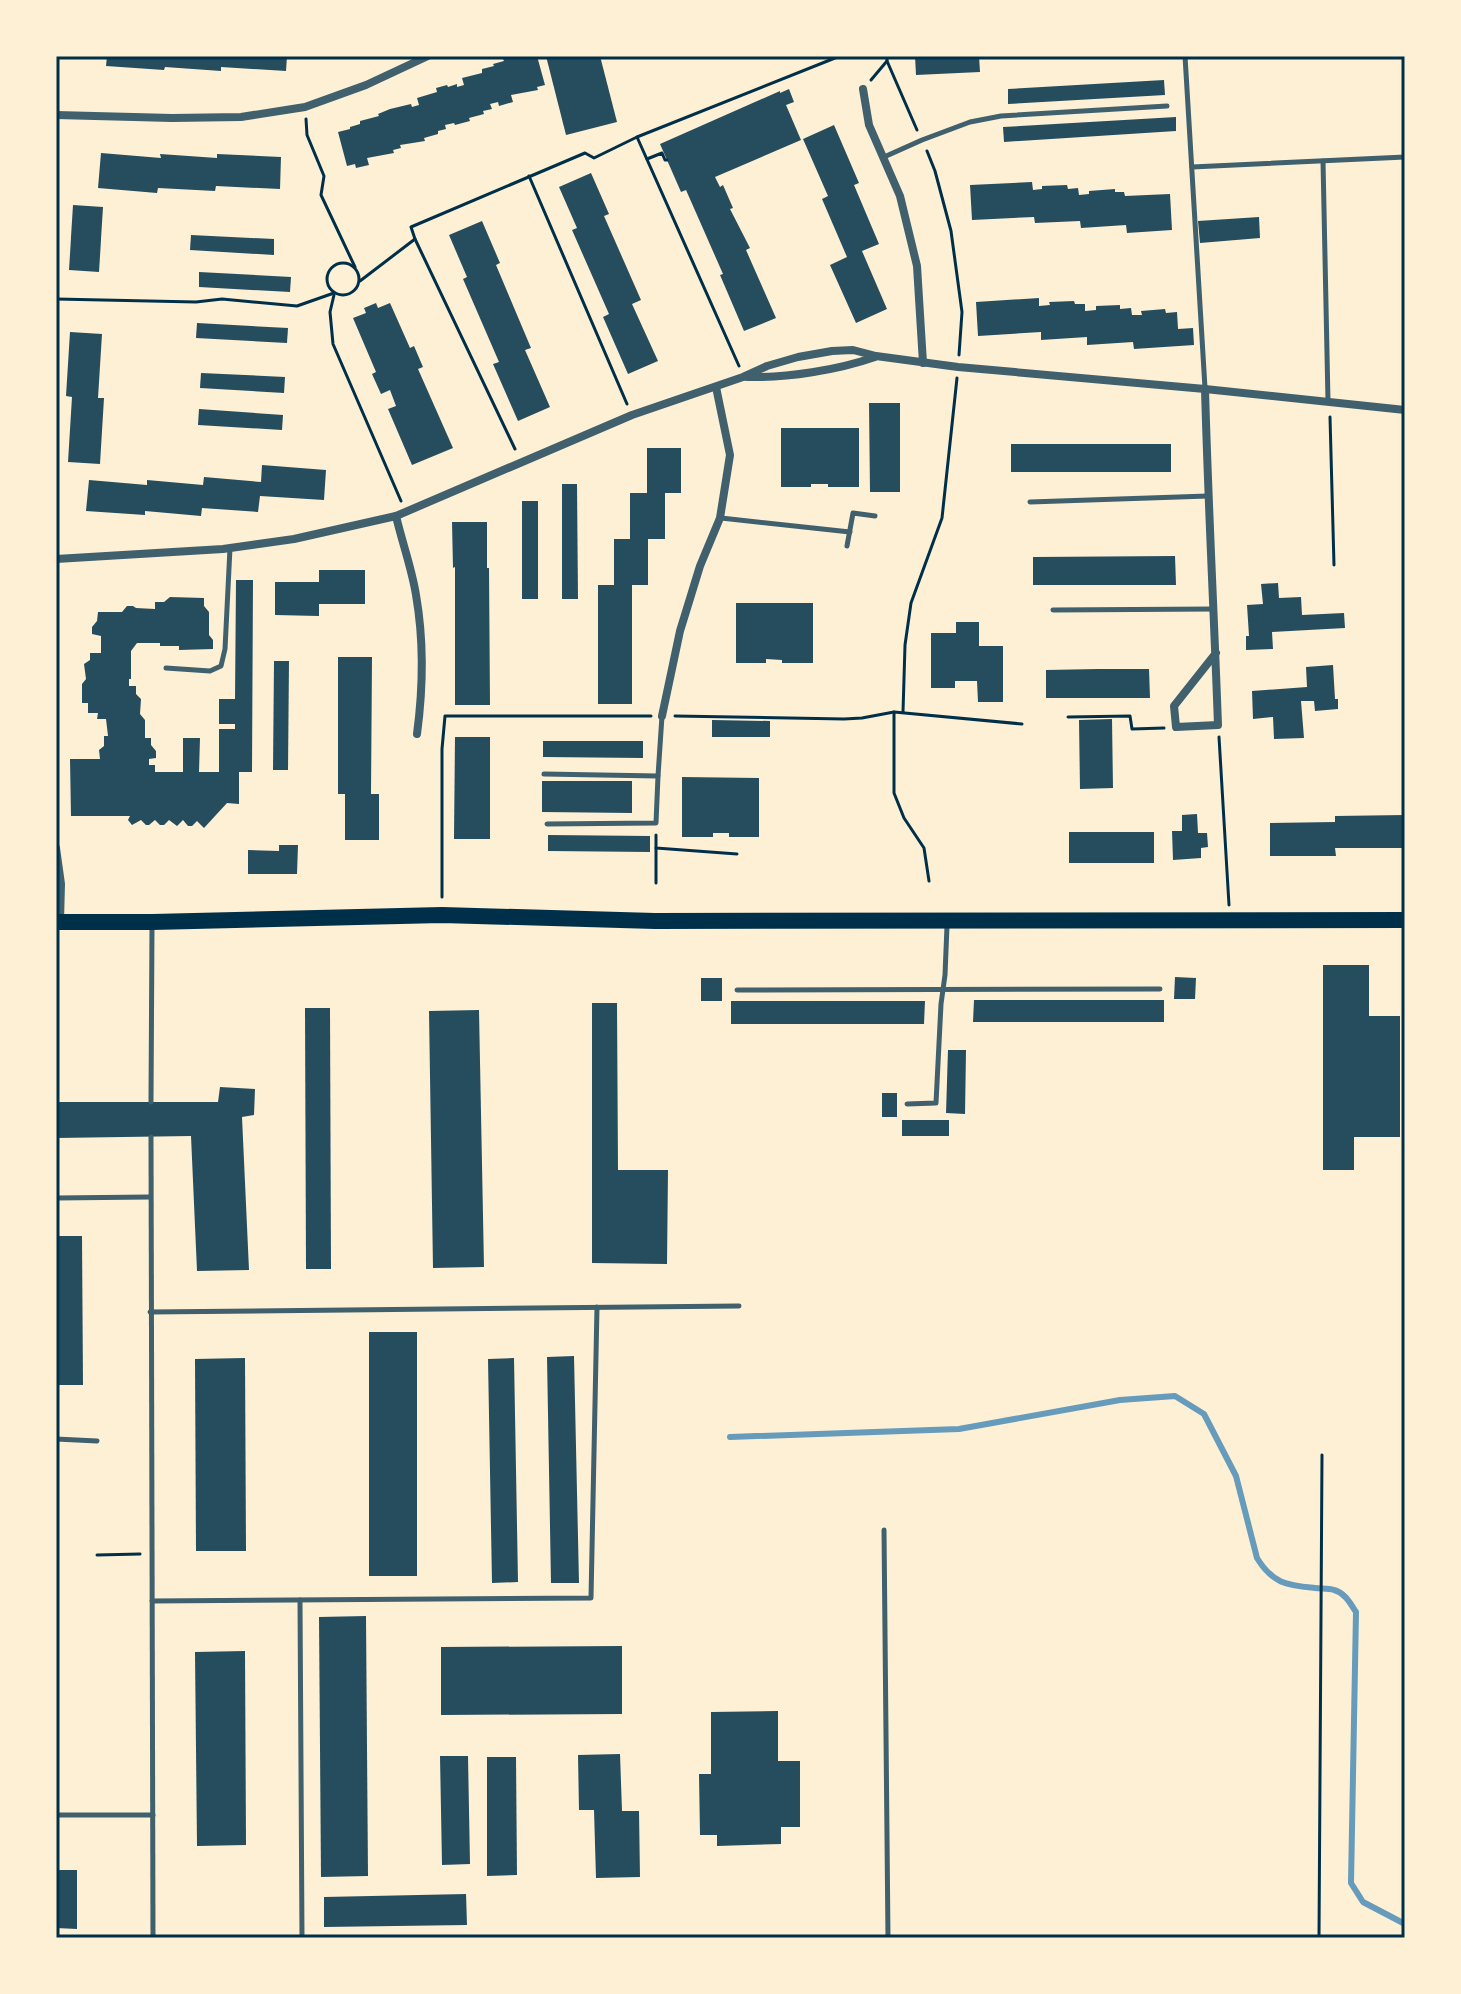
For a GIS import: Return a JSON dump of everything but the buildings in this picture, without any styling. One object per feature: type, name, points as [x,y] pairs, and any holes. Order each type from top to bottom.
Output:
[{"type":"main road","points":[[58,922],[442,915],[655,921],[1405,920]]},
{"type":"street","points":[[56,115],[241,117],[305,107],[366,85],[428,56]]},
{"type":"street","points":[[863,89],[869,125],[900,196],[917,266],[923,363]]},
{"type":"street","points":[[56,559],[230,548],[294,539],[396,516],[632,415],[777,363],[832,351],[853,350],[958,367],[1405,410]]},
{"type":"street","points":[[743,377],[788,376],[858,363],[876,356]]},
{"type":"street","points":[[662,716],[680,631],[700,566],[720,518],[730,455],[716,387]]},
{"type":"street","points":[[1205,389],[1215,609],[1218,725],[1176,727],[1174,706],[1216,653]]},
{"type":"street","points":[[396,516],[416,594],[422,700],[417,734]]},
{"type":"street","points":[[56,848],[61,884],[58,922]]},
{"type":"lane","points":[[1185,56],[1205,389]]},
{"type":"lane","points":[[884,158],[970,122],[1001,116],[1167,106]]},
{"type":"lane","points":[[1192,167],[1405,157]]},
{"type":"lane","points":[[1323,161],[1328,401]]},
{"type":"lane","points":[[1030,502],[1208,496]]},
{"type":"lane","points":[[847,546],[853,513],[875,516]]},
{"type":"lane","points":[[720,518],[850,532]]},
{"type":"lane","points":[[166,668],[210,671],[221,666],[225,649],[230,548]]},
{"type":"lane","points":[[1053,610],[1215,609]]},
{"type":"lane","points":[[547,824],[656,823],[662,716]]},
{"type":"lane","points":[[544,774],[658,776]]},
{"type":"lane","points":[[907,1104],[936,1103],[947,921]]},
{"type":"lane","points":[[151,1102],[152,922]]},
{"type":"lane","points":[[737,990],[1160,989]]},
{"type":"lane","points":[[151,1137],[153,1938]]},
{"type":"lane","points":[[56,1198],[150,1197]]},
{"type":"lane","points":[[150,1312],[739,1306]]},
{"type":"lane","points":[[152,1601],[591,1598],[597,1307]]},
{"type":"lane","points":[[56,1439],[97,1441]]},
{"type":"lane","points":[[884,1530],[888,1938]]},
{"type":"lane","points":[[300,1600],[302,1938]]},
{"type":"lane","points":[[56,1815],[153,1815]]},
{"type":"path","points":[[522,463],[411,227],[528,175],[585,153],[594,158],[637,137],[840,56]]},
{"type":"path","points":[[863,89],[887,58],[935,171],[951,231],[962,312],[942,518],[911,603],[905,645],[902,712]]},
{"type":"path","points":[[305,107],[307,135],[324,176],[321,195],[360,281]]},
{"type":"path","points":[[637,137],[743,377]]},
{"type":"path","points":[[647,159],[662,153],[667,160]]},
{"type":"path","points":[[528,175],[632,415]]},
{"type":"path","points":[[355,267],[338,263],[328,272],[328,285],[334,293],[342,296],[353,293],[360,281],[415,239]]},
{"type":"path","points":[[56,299],[196,302],[222,299],[297,306],[334,293]]},
{"type":"path","points":[[334,293],[330,312],[333,344],[406,511]]},
{"type":"path","points":[[1328,401],[1334,565]]},
{"type":"path","points":[[894,712],[894,793],[904,818],[924,848],[929,881]]},
{"type":"path","points":[[442,915],[442,749],[445,716],[844,719],[902,712],[1022,724]]},
{"type":"path","points":[[1068,717],[1130,716],[1132,729],[1176,727]]},
{"type":"path","points":[[1218,725],[1230,920]]},
{"type":"path","points":[[656,823],[656,883]]},
{"type":"path","points":[[656,848],[737,854]]},
{"type":"path","points":[[1319,1938],[1322,1455]]},
{"type":"path","points":[[97,1555],[151,1553]]},
{"type":"waterway","points":[[730,1437],[959,1429],[1120,1400],[1175,1396],[1204,1414],[1236,1476],[1257,1558],[1263,1567],[1282,1582],[1338,1591],[1356,1612],[1351,1883],[1363,1902],[1405,1924]]}]
